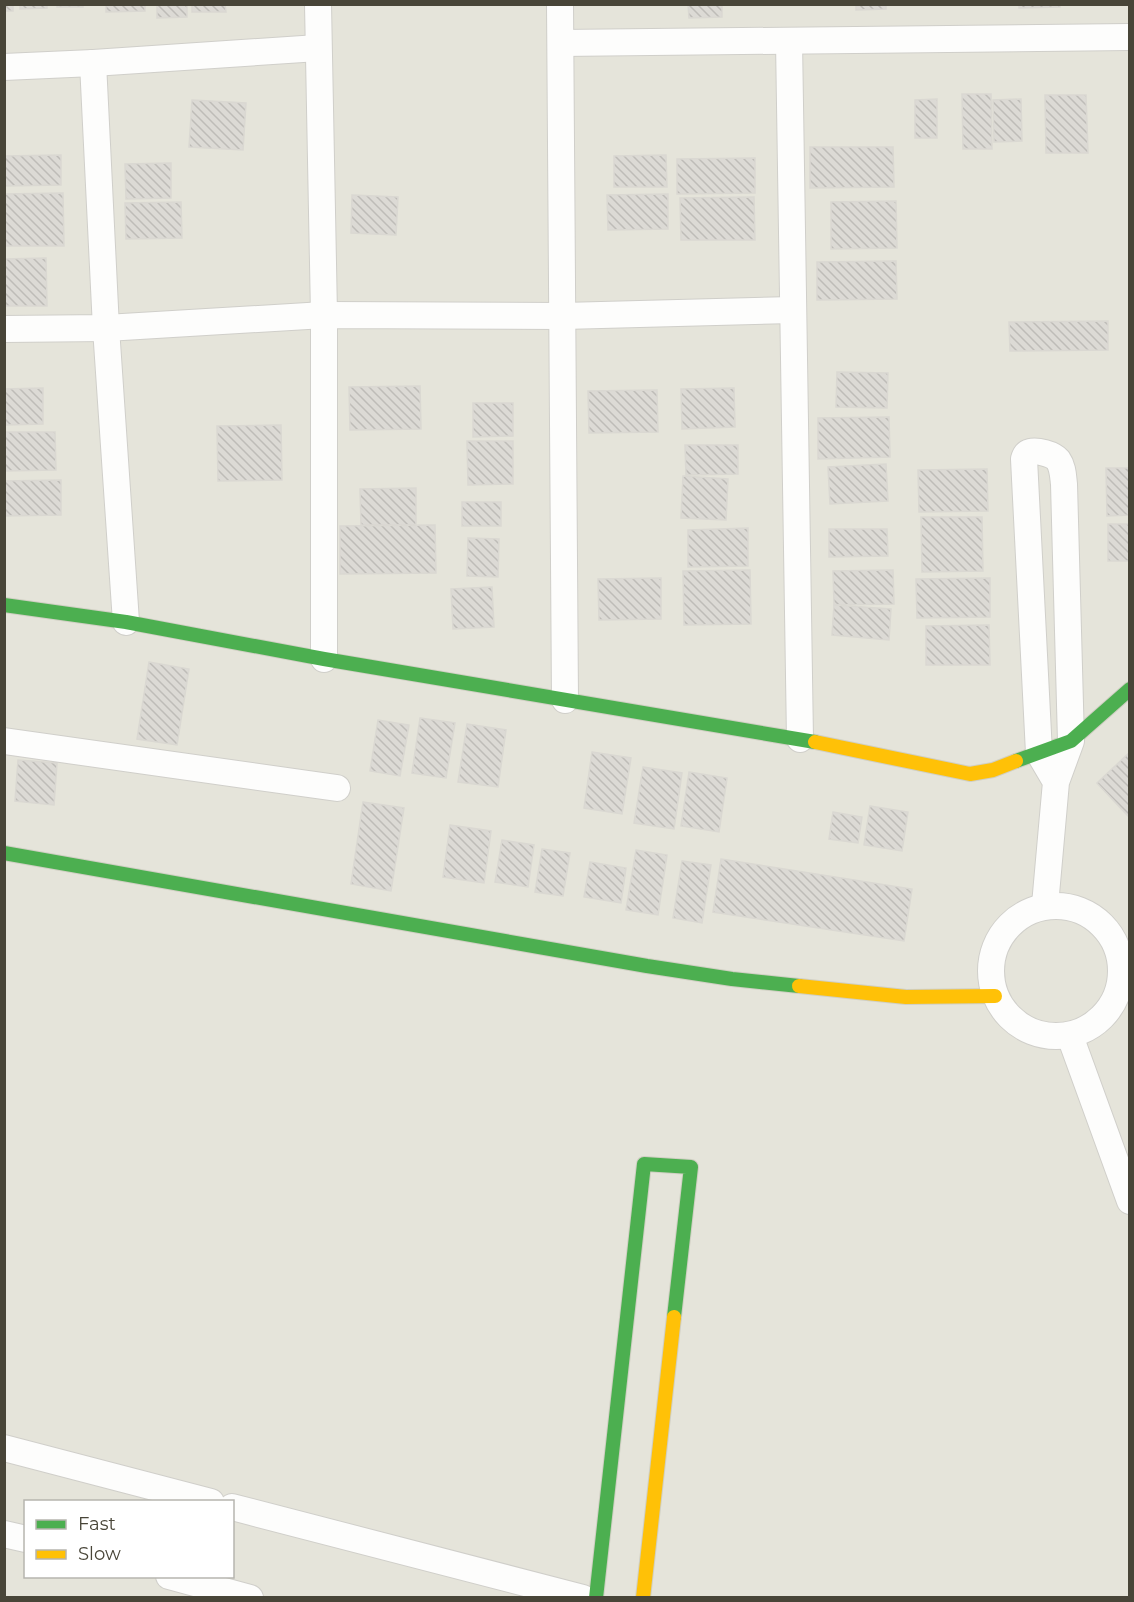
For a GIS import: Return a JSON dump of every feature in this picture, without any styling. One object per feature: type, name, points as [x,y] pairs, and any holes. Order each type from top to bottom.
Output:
[{"type":"street","points":[[318,4],[324,315],[324,659]]},
{"type":"street","points":[[560,4],[565,700]]},
{"type":"street","points":[[561,44],[1130,37]]},
{"type":"street","points":[[789,41],[800,739]]},
{"type":"street","points":[[4,67],[318,48]]},
{"type":"street","points":[[93,63],[106,328],[126,622]]},
{"type":"street","points":[[4,329],[106,328],[324,315],[562,316],[793,310]]},
{"type":"street","points":[[1045,905],[1056,782],[1071,741],[1064,484],[1062,471],[1054,456],[1030,452],[1024,459],[1039,753],[1056,782]]},
{"type":"street","points":[[4,605],[126,622],[324,659],[800,739],[970,774],[993,770],[1071,741],[1130,688]]},
{"type":"street","points":[[4,741],[337,788]]},
{"type":"street","points":[[4,853],[732,979],[906,997],[995,996]]},
{"type":"street","points":[[1045,905],[1080,909],[1108,930],[1126,961],[1117,995],[1098,1022],[1070,1036],[1040,1035],[1013,1021],[995,996],[990,967],[998,939],[1017,917],[1045,905]]},
{"type":"street","points":[[1070,1036],[1130,1201]]},
{"type":"street","points":[[596,1598],[644,1164],[692,1167],[643,1598]]},
{"type":"street","points":[[4,1448],[203,1500]]},
{"type":"street","points":[[234,1508],[583,1598]]},
{"type":"street","points":[[4,1534],[24,1539]]},
{"type":"street","points":[[176,1578],[250,1598]]},
{"type":"shaded area","points":[[5,5],[1129,5],[1129,1597],[5,1598]]},
{"type":"building","points":[[4,4],[13,4],[13,11],[4,11]]},
{"type":"building","points":[[20,4],[47,4],[47,8],[20,9]]},
{"type":"building","points":[[57,4],[83,4],[83,7],[57,7]]},
{"type":"building","points":[[106,4],[145,4],[145,11],[106,12]]},
{"type":"building","points":[[157,4],[187,4],[187,17],[157,18]]},
{"type":"building","points":[[192,4],[225,4],[226,12],[192,12]]},
{"type":"building","points":[[688,4],[722,4],[722,17],[689,18]]},
{"type":"building","points":[[856,4],[886,4],[886,9],[856,10]]},
{"type":"building","points":[[1019,4],[1060,4],[1060,7],[1019,8]]},
{"type":"building","points":[[962,94],[991,94],[992,149],[963,149]]},
{"type":"building","points":[[1045,95],[1086,95],[1088,153],[1046,153]]},
{"type":"building","points":[[937,99],[937,138],[915,138],[915,100]]},
{"type":"building","points":[[1021,99],[1022,141],[994,142],[993,100]]},
{"type":"building","points":[[192,100],[246,103],[243,150],[189,147]]},
{"type":"building","points":[[810,147],[893,147],[894,187],[810,188]]},
{"type":"building","points":[[61,155],[61,185],[4,186],[4,156]]},
{"type":"building","points":[[666,155],[667,187],[614,187],[614,156]]},
{"type":"building","points":[[755,158],[755,193],[677,194],[677,159]]},
{"type":"building","points":[[171,163],[171,198],[126,199],[125,164]]},
{"type":"building","points":[[63,193],[64,246],[4,246],[4,194]]},
{"type":"building","points":[[668,194],[668,229],[608,230],[607,195]]},
{"type":"building","points":[[352,195],[398,197],[396,235],[351,233]]},
{"type":"building","points":[[754,197],[755,240],[681,240],[680,198]]},
{"type":"building","points":[[896,201],[897,248],[831,249],[831,202]]},
{"type":"building","points":[[181,202],[182,238],[126,239],[125,203]]},
{"type":"building","points":[[46,258],[47,306],[4,306],[4,259]]},
{"type":"building","points":[[896,261],[897,299],[817,300],[817,262]]},
{"type":"building","points":[[1108,321],[1108,350],[1010,351],[1009,322]]},
{"type":"building","points":[[837,372],[888,373],[887,408],[836,407]]},
{"type":"building","points":[[420,386],[421,429],[350,430],[349,387]]},
{"type":"building","points":[[43,388],[43,424],[4,425],[4,389]]},
{"type":"building","points":[[734,388],[735,427],[682,429],[681,389]]},
{"type":"building","points":[[657,390],[658,432],[589,433],[588,391]]},
{"type":"building","points":[[473,403],[513,403],[513,436],[473,437]]},
{"type":"building","points":[[889,417],[890,457],[818,459],[818,418]]},
{"type":"building","points":[[281,425],[282,480],[218,481],[217,426]]},
{"type":"building","points":[[4,432],[55,432],[56,470],[4,471]]},
{"type":"building","points":[[467,441],[513,441],[513,484],[468,485]]},
{"type":"building","points":[[685,445],[738,445],[738,474],[686,475]]},
{"type":"building","points":[[886,464],[888,501],[830,504],[828,467]]},
{"type":"building","points":[[1106,468],[1130,468],[1130,515],[1107,516]]},
{"type":"building","points":[[987,469],[988,511],[919,512],[918,470]]},
{"type":"building","points":[[683,476],[728,479],[726,520],[681,518]]},
{"type":"building","points":[[61,480],[61,515],[4,516],[4,481]]},
{"type":"building","points":[[416,488],[416,525],[361,525],[360,489]]},
{"type":"building","points":[[462,502],[501,502],[501,526],[462,526]]},
{"type":"building","points":[[921,517],[982,517],[983,571],[922,572]]},
{"type":"building","points":[[1108,524],[1130,524],[1130,561],[1108,561]]},
{"type":"building","points":[[435,525],[436,573],[340,574],[340,526]]},
{"type":"building","points":[[748,528],[748,566],[688,567],[688,530]]},
{"type":"building","points":[[829,529],[887,529],[888,556],[829,557]]},
{"type":"building","points":[[468,538],[499,539],[498,577],[467,576]]},
{"type":"building","points":[[750,570],[751,624],[684,625],[683,571]]},
{"type":"building","points":[[893,570],[894,604],[834,605],[833,571]]},
{"type":"building","points":[[661,578],[661,619],[599,620],[598,579]]},
{"type":"building","points":[[990,578],[990,617],[917,618],[916,579]]},
{"type":"building","points":[[492,587],[494,627],[453,629],[451,589]]},
{"type":"building","points":[[834,605],[891,609],[889,640],[832,635]]},
{"type":"building","points":[[989,625],[990,665],[926,665],[926,626]]},
{"type":"building","points":[[149,662],[189,669],[177,745],[137,739]]},
{"type":"building","points":[[420,718],[455,723],[446,778],[412,773]]},
{"type":"building","points":[[378,720],[409,725],[400,776],[370,771]]},
{"type":"building","points":[[467,724],[506,730],[498,787],[458,782]]},
{"type":"building","points":[[592,752],[631,758],[622,814],[584,808]]},
{"type":"building","points":[[1130,752],[1130,818],[1097,783]]},
{"type":"building","points":[[18,760],[57,763],[54,805],[15,801]]},
{"type":"building","points":[[643,767],[682,773],[674,829],[634,823]]},
{"type":"building","points":[[689,772],[727,778],[719,832],[681,826]]},
{"type":"building","points":[[363,802],[404,808],[391,891],[351,884]]},
{"type":"building","points":[[870,806],[908,812],[902,851],[864,845]]},
{"type":"building","points":[[833,812],[862,817],[858,843],[829,839]]},
{"type":"building","points":[[450,825],[491,831],[484,883],[443,877]]},
{"type":"building","points":[[502,840],[534,845],[528,887],[495,882]]},
{"type":"building","points":[[542,849],[570,853],[563,896],[535,892]]},
{"type":"building","points":[[636,850],[667,855],[658,915],[626,910]]},
{"type":"building","points":[[721,859],[912,889],[904,941],[713,912]]},
{"type":"building","points":[[682,861],[711,865],[702,923],[673,918]]},
{"type":"building","points":[[590,862],[626,868],[621,903],[584,897]]},
{"type":"traffic: fast","points":[[4,605],[126,622],[324,659],[815,742]]},
{"type":"traffic: fast","points":[[1016,761],[1071,741],[1130,689]]},
{"type":"traffic: fast","points":[[4,853],[647,966],[732,979],[799,986]]},
{"type":"traffic: fast","points":[[596,1598],[644,1164],[691,1167],[674,1317]]},
{"type":"traffic: slow","points":[[815,742],[970,774],[993,770],[1016,761]]},
{"type":"traffic: slow","points":[[799,986],[906,997],[995,996]]},
{"type":"traffic: slow","points":[[643,1598],[674,1317]]}]
